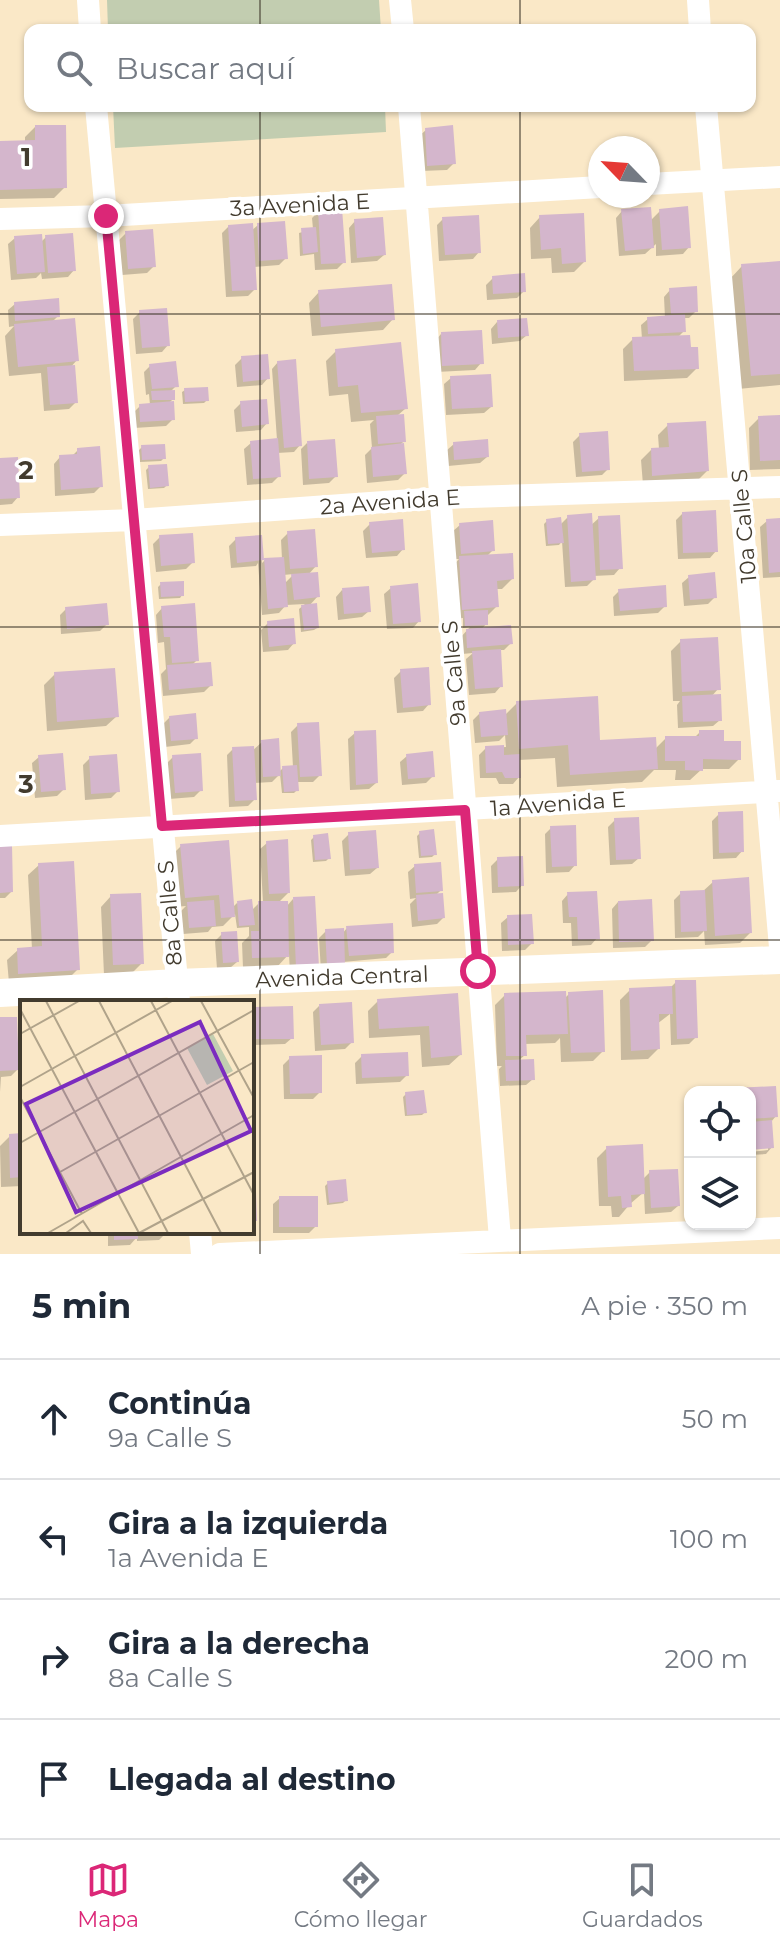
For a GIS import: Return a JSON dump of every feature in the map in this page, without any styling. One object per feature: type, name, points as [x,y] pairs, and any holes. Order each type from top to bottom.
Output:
[{"type":"street","points":[[88,0],[90,24]]},
{"type":"street","points":[[400,0],[402,24]]},
{"type":"street","points":[[698,0],[700,24]]},
{"type":"street","name":"8a Calle S","points":[[97,112],[178,993]]},
{"type":"street","name":"9a Calle S","points":[[409,112],[500,1239]]},
{"type":"street","name":"10a Calle S","points":[[706,112],[773,791],[780,947]]},
{"type":"street","points":[[660,183],[780,177]]},
{"type":"street","name":"3a Avenida E","points":[[0,219],[106,216],[588,188]]},
{"type":"street","name":"2a Avenida E","points":[[0,525],[134,520],[440,498],[780,487]]},
{"type":"street","name":"1a Avenida E","points":[[0,836],[773,791]]},
{"type":"street","name":"Avenida Central","points":[[0,993],[178,993],[478,971],[780,960]]},
{"type":"street","points":[[220,1254],[780,1228]]},
{"type":"street","points":[[200,1234],[202,1254]]},
{"type":"green space","points":[[107,0],[379,0],[381,24],[108,24]]},
{"type":"green space","points":[[113,112],[385,112],[386,132],[115,148]]},
{"type":"building","points":[[35,125],[66,125],[67,188],[0,190],[0,141],[35,140]]},
{"type":"building","points":[[453,125],[456,164],[427,166],[425,128]]},
{"type":"building","points":[[688,206],[691,248],[662,250],[659,209]]},
{"type":"building","points":[[342,208],[346,263],[321,264],[318,209]]},
{"type":"building","points":[[651,208],[654,248],[625,251],[621,209]]},
{"type":"building","points":[[584,213],[586,262],[562,264],[561,248],[541,250],[539,215]]},
{"type":"building","points":[[479,215],[481,253],[445,255],[442,217]]},
{"type":"building","points":[[383,217],[386,255],[357,258],[354,219]]},
{"type":"building","points":[[285,221],[288,259],[259,261],[257,223]]},
{"type":"building","points":[[253,223],[257,290],[232,291],[228,225]]},
{"type":"building","points":[[316,227],[318,252],[303,254],[301,228]]},
{"type":"building","points":[[153,229],[156,267],[128,269],[125,231]]},
{"type":"building","points":[[73,233],[76,271],[48,273],[45,235]]},
{"type":"building","points":[[42,234],[45,272],[17,274],[14,236]]},
{"type":"building","points":[[780,261],[780,374],[751,376],[741,264]]},
{"type":"building","points":[[525,273],[526,292],[493,294],[492,276]]},
{"type":"building","points":[[392,284],[395,320],[321,327],[318,290]]},
{"type":"building","points":[[697,286],[698,312],[671,314],[669,288]]},
{"type":"building","points":[[59,298],[60,317],[15,321],[14,302]]},
{"type":"building","points":[[167,308],[170,346],[142,348],[139,310]]},
{"type":"building","points":[[685,314],[686,332],[648,334],[647,317]]},
{"type":"building","points":[[75,318],[79,361],[18,367],[14,324]]},
{"type":"building","points":[[527,318],[529,336],[498,338],[497,320]]},
{"type":"building","points":[[482,330],[484,364],[442,366],[441,332]]},
{"type":"building","points":[[690,335],[691,347],[698,347],[699,369],[634,371],[632,337]]},
{"type":"building","points":[[401,342],[408,409],[361,413],[358,385],[338,387],[335,349]]},
{"type":"building","points":[[268,354],[270,379],[243,382],[241,356]]},
{"type":"building","points":[[296,359],[302,446],[284,448],[277,361]]},
{"type":"building","points":[[176,361],[179,387],[152,389],[149,364]]},
{"type":"building","points":[[75,365],[78,403],[50,405],[47,367]]},
{"type":"building","points":[[491,374],[493,407],[452,409],[450,376]]},
{"type":"building","points":[[208,387],[209,401],[185,402],[184,388]]},
{"type":"building","points":[[175,390],[175,400],[152,400],[151,391]]},
{"type":"building","points":[[267,399],[269,424],[242,427],[240,401]]},
{"type":"building","points":[[174,401],[175,420],[140,422],[139,404]]},
{"type":"building","points":[[404,414],[406,442],[378,444],[376,416]]},
{"type":"building","points":[[780,415],[780,460],[760,461],[758,416]]},
{"type":"building","points":[[706,421],[709,471],[652,476],[651,448],[669,447],[667,423]]},
{"type":"building","points":[[608,431],[610,470],[582,472],[579,433]]},
{"type":"building","points":[[278,438],[281,477],[253,479],[250,441]]},
{"type":"building","points":[[335,439],[338,477],[309,479],[307,441]]},
{"type":"building","points":[[488,439],[489,457],[454,460],[453,442]]},
{"type":"building","points":[[404,443],[407,474],[373,477],[371,447]]},
{"type":"building","points":[[165,444],[166,459],[142,460],[141,445]]},
{"type":"building","points":[[100,446],[103,487],[61,490],[59,455],[77,454],[77,448]]},
{"type":"building","points":[[18,457],[20,498],[0,499],[0,458]]},
{"type":"building","points":[[167,464],[169,486],[150,488],[148,465]]},
{"type":"building","points":[[716,510],[718,552],[683,553],[682,512]]},
{"type":"building","points":[[592,513],[596,580],[571,582],[567,515]]},
{"type":"building","points":[[620,515],[623,569],[600,570],[598,516]]},
{"type":"building","points":[[561,517],[564,543],[548,544],[546,519]]},
{"type":"building","points":[[780,518],[780,572],[769,573],[766,519]]},
{"type":"building","points":[[403,519],[405,550],[372,553],[369,522]]},
{"type":"building","points":[[493,520],[495,551],[461,554],[459,523]]},
{"type":"building","points":[[315,529],[318,567],[290,569],[287,531]]},
{"type":"building","points":[[193,533],[195,563],[161,566],[159,535]]},
{"type":"building","points":[[262,535],[264,560],[237,563],[235,537]]},
{"type":"building","points":[[513,553],[514,579],[497,581],[499,607],[462,610],[459,556]]},
{"type":"building","points":[[284,557],[288,607],[268,609],[264,558]]},
{"type":"building","points":[[318,572],[320,597],[294,600],[291,574]]},
{"type":"building","points":[[715,572],[717,598],[690,600],[688,575]]},
{"type":"building","points":[[184,581],[184,596],[161,597],[160,582]]},
{"type":"building","points":[[418,583],[421,622],[393,624],[390,586]]},
{"type":"building","points":[[666,585],[667,607],[620,611],[618,589]]},
{"type":"building","points":[[369,586],[371,612],[344,614],[342,588]]},
{"type":"building","points":[[107,603],[109,625],[67,629],[65,607]]},
{"type":"building","points":[[195,603],[199,661],[172,663],[170,637],[164,637],[161,606]]},
{"type":"building","points":[[317,603],[319,628],[304,630],[301,605]]},
{"type":"building","points":[[488,610],[488,625],[465,626],[464,611]]},
{"type":"building","points":[[294,618],[296,644],[269,647],[267,621]]},
{"type":"building","points":[[511,625],[513,644],[467,648],[466,629]]},
{"type":"building","points":[[718,637],[721,690],[682,692],[680,639]]},
{"type":"building","points":[[501,649],[503,687],[475,689],[472,651]]},
{"type":"building","points":[[211,662],[213,686],[169,690],[167,665]]},
{"type":"building","points":[[429,667],[431,705],[403,708],[400,669]]},
{"type":"building","points":[[115,668],[119,717],[57,722],[54,672]]},
{"type":"building","points":[[721,694],[722,721],[683,722],[682,696]]},
{"type":"building","points":[[598,696],[600,740],[656,737],[658,769],[570,775],[568,745],[519,749],[516,701]]},
{"type":"building","points":[[506,709],[508,735],[481,737],[479,712]]},
{"type":"building","points":[[196,713],[198,739],[171,741],[169,716]]},
{"type":"building","points":[[319,722],[322,776],[300,777],[297,723]]},
{"type":"building","points":[[376,730],[378,783],[356,785],[354,731]]},
{"type":"building","points":[[699,730],[724,730],[724,741],[741,741],[741,760],[703,759],[703,771],[685,770],[685,761],[665,761],[665,736],[699,736]]},
{"type":"building","points":[[279,738],[281,776],[263,777],[261,740]]},
{"type":"building","points":[[504,745],[504,755],[520,754],[521,778],[505,778],[502,772],[486,773],[485,746]]},
{"type":"building","points":[[254,746],[257,800],[235,801],[232,747]]},
{"type":"building","points":[[433,751],[435,777],[408,779],[406,754]]},
{"type":"building","points":[[63,753],[66,790],[41,792],[38,755]]},
{"type":"building","points":[[201,753],[203,791],[175,793],[172,755]]},
{"type":"building","points":[[117,754],[120,792],[91,794],[89,756]]},
{"type":"building","points":[[297,765],[299,791],[284,792],[282,766]]},
{"type":"building","points":[[743,811],[744,852],[719,853],[718,812]]},
{"type":"building","points":[[639,817],[641,859],[616,860],[614,818]]},
{"type":"building","points":[[576,825],[577,866],[552,867],[550,826]]},
{"type":"building","points":[[434,829],[437,855],[421,856],[419,831]]},
{"type":"building","points":[[376,830],[379,868],[350,870],[348,832]]},
{"type":"building","points":[[328,833],[331,859],[315,860],[313,835]]},
{"type":"building","points":[[288,839],[290,893],[269,894],[266,841]]},
{"type":"building","points":[[229,840],[235,917],[221,918],[219,895],[185,898],[180,844]]},
{"type":"building","points":[[0,845],[12,845],[13,892],[0,893]]},
{"type":"building","points":[[523,856],[524,886],[498,887],[497,857]]},
{"type":"building","points":[[74,861],[80,970],[18,974],[17,948],[42,946],[38,863]]},
{"type":"building","points":[[441,862],[443,891],[416,893],[414,864]]},
{"type":"building","points":[[749,877],[752,933],[715,936],[712,880]]},
{"type":"building","points":[[705,890],[707,931],[681,932],[680,891]]},
{"type":"building","points":[[597,891],[600,939],[578,940],[577,917],[569,917],[567,892]]},
{"type":"building","points":[[141,893],[144,964],[113,965],[110,894]]},
{"type":"building","points":[[443,893],[445,918],[418,921],[416,895]]},
{"type":"building","points":[[315,896],[319,967],[296,968],[293,897]]},
{"type":"building","points":[[252,899],[255,925],[239,926],[237,901]]},
{"type":"building","points":[[652,899],[654,941],[619,942],[618,901]]},
{"type":"building","points":[[214,900],[216,926],[189,928],[187,902]]},
{"type":"building","points":[[258,901],[288,901],[289,957],[252,958],[251,931],[259,931]]},
{"type":"building","points":[[532,914],[534,944],[508,945],[507,915]]},
{"type":"building","points":[[393,923],[394,953],[349,956],[346,926]]},
{"type":"building","points":[[344,928],[345,965],[327,966],[325,929]]},
{"type":"building","points":[[237,931],[239,962],[223,963],[221,932]]},
{"type":"building","points":[[675,980],[696,980],[698,1038],[677,1039]]},
{"type":"building","points":[[672,986],[673,1014],[659,1014],[660,1049],[631,1051],[629,988]]},
{"type":"building","points":[[603,990],[605,1052],[571,1053],[568,992]]},
{"type":"building","points":[[566,991],[568,1034],[526,1035],[527,1056],[506,1056],[504,993]]},
{"type":"building","points":[[458,993],[462,1055],[431,1058],[429,1026],[379,1029],[377,999]]},
{"type":"building","points":[[352,1002],[354,1043],[321,1045],[319,1004]]},
{"type":"building","points":[[293,1006],[294,1039],[254,1039],[254,1007]]},
{"type":"building","points":[[0,1017],[17,1017],[19,1070],[0,1071]]},
{"type":"building","points":[[408,1052],[409,1076],[362,1078],[361,1054]]},
{"type":"building","points":[[322,1055],[322,1093],[290,1094],[289,1056]]},
{"type":"building","points":[[534,1059],[535,1080],[506,1081],[505,1060]]},
{"type":"building","points":[[776,1086],[778,1117],[756,1119],[756,1087]]},
{"type":"building","points":[[424,1090],[427,1113],[407,1115],[405,1092]]},
{"type":"building","points":[[772,1120],[774,1148],[756,1150],[756,1121]]},
{"type":"building","points":[[20,1133],[20,1177],[10,1178],[9,1134]]},
{"type":"building","points":[[643,1144],[645,1194],[631,1195],[632,1207],[622,1208],[621,1196],[608,1197],[606,1146]]},
{"type":"building","points":[[678,1169],[680,1206],[651,1208],[649,1170]]},
{"type":"building","points":[[346,1179],[348,1201],[329,1203],[327,1181]]},
{"type":"building","points":[[256,1191],[257,1221],[254,1221]]},
{"type":"building","points":[[279,1196],[318,1196],[318,1227],[279,1227]]},
{"type":"building","points":[[114,1234],[138,1234],[138,1239],[114,1240]]},
{"type":"route","points":[[106,216],[162,826],[465,810],[478,971]]}]
